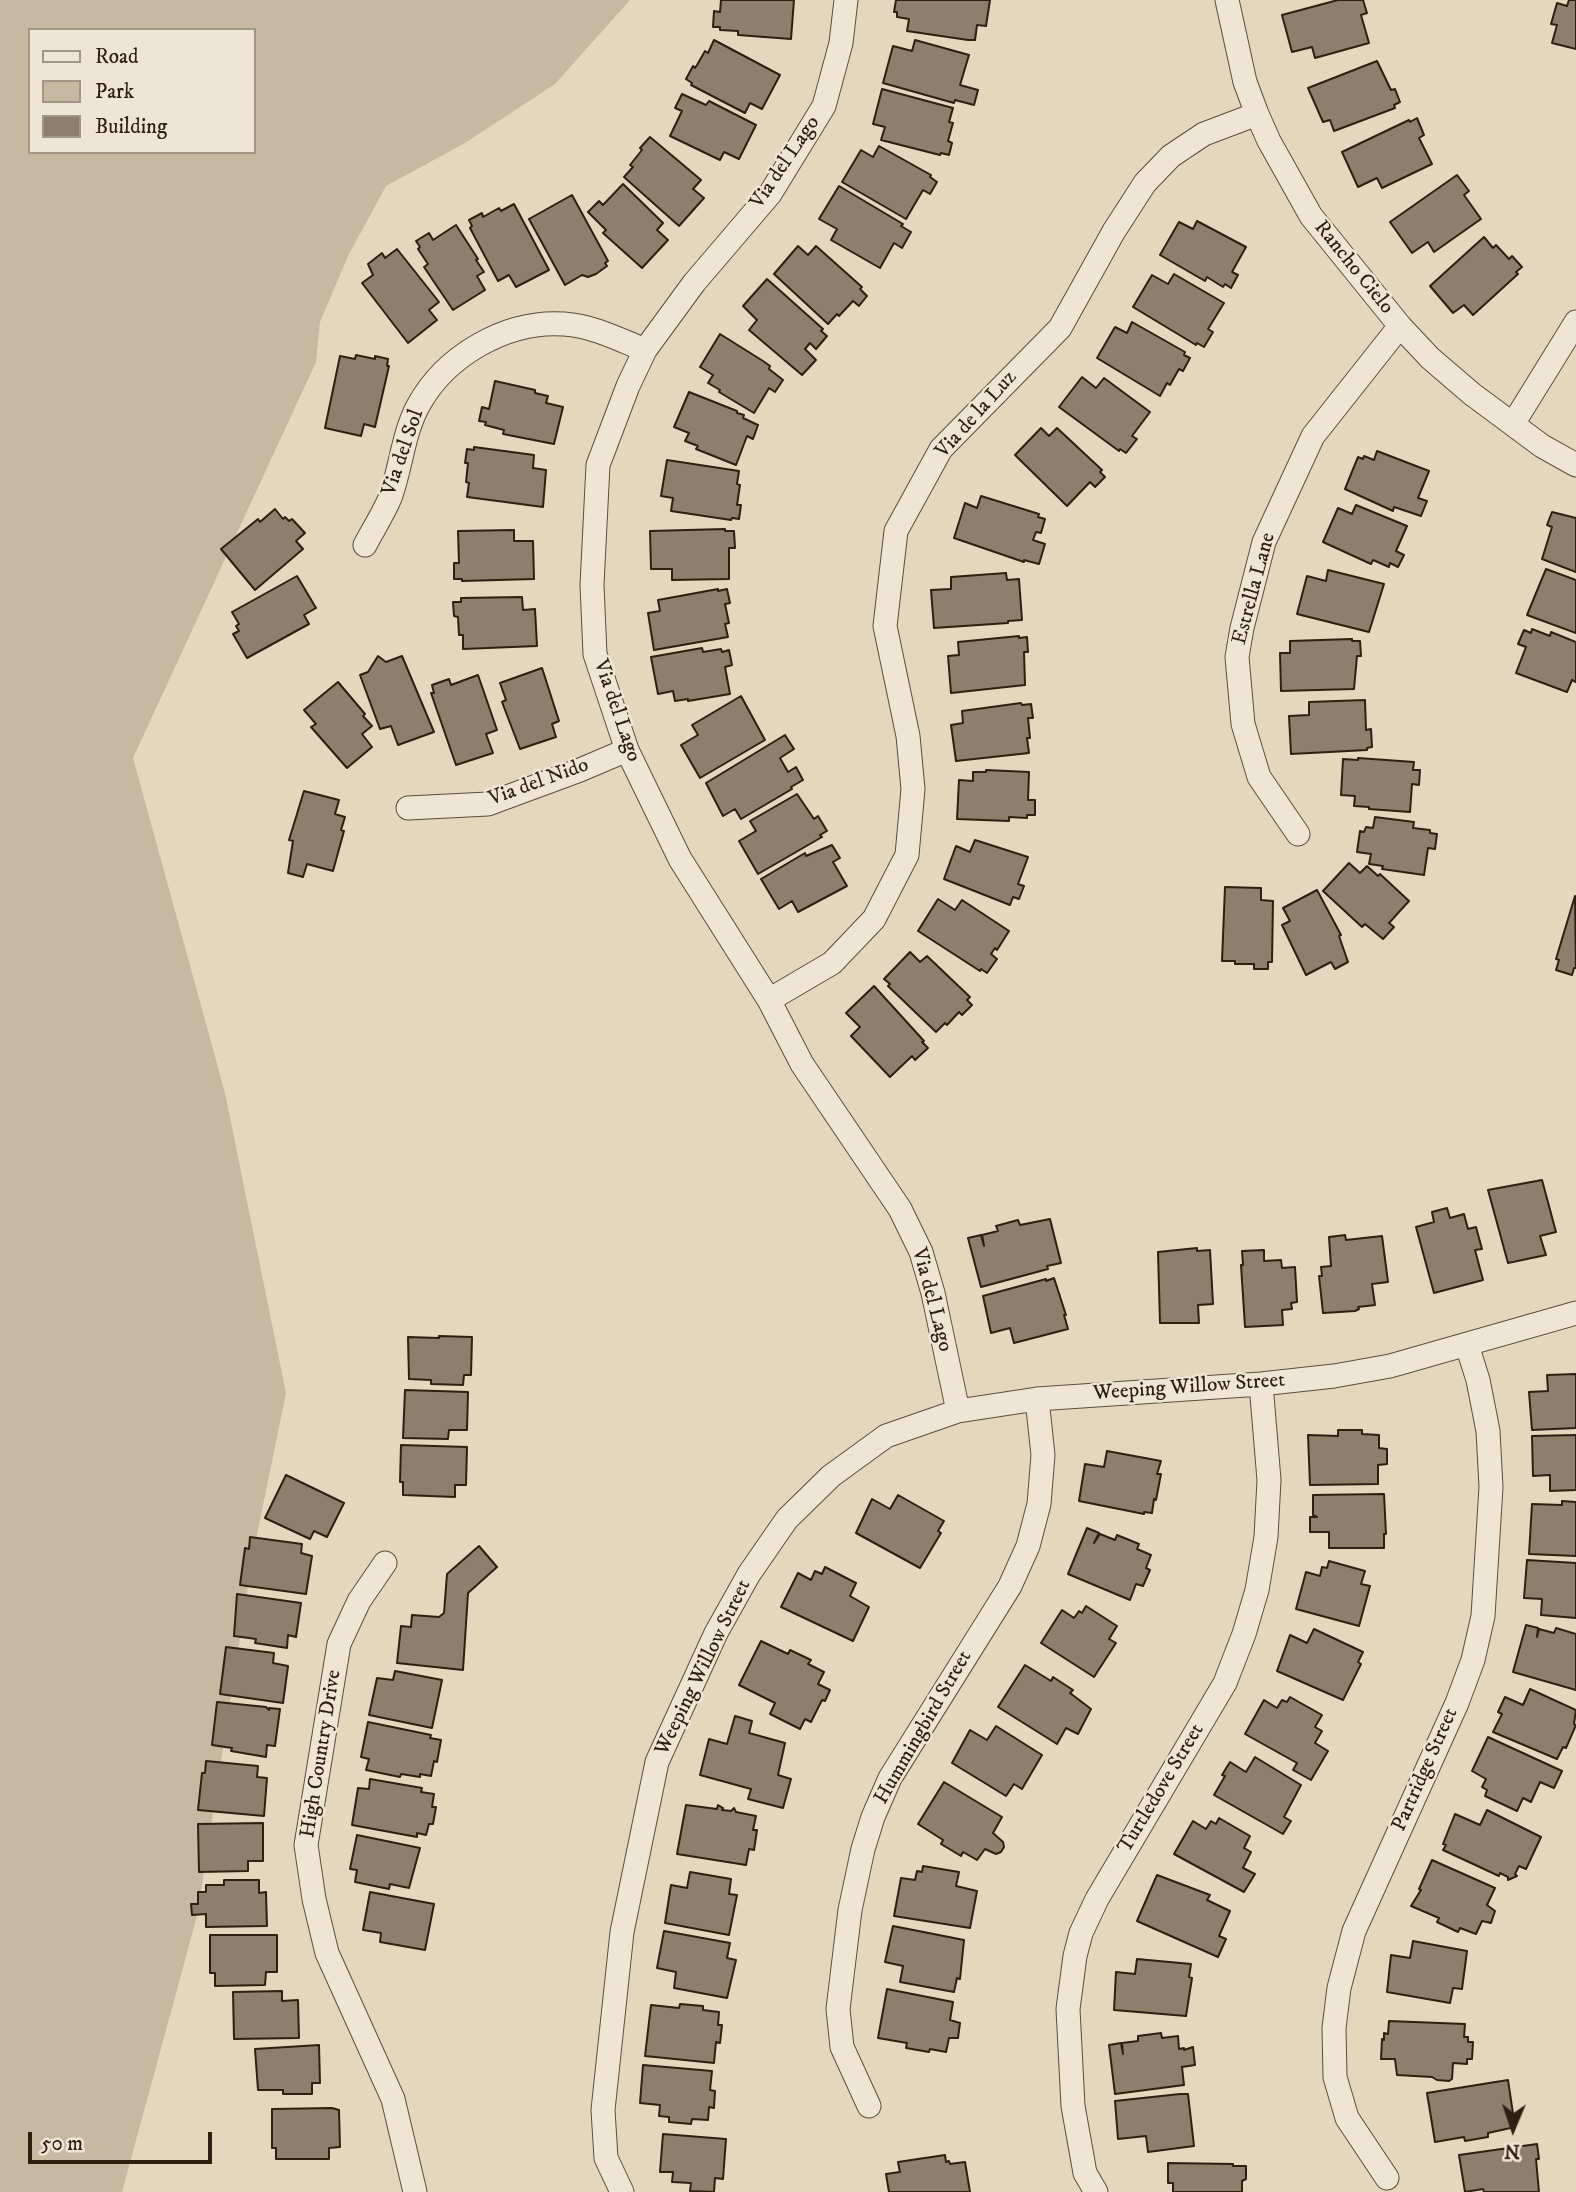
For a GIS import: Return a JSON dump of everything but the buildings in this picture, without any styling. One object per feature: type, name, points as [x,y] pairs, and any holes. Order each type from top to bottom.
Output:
[{"type":"street","name":"Via del Lago","points":[[846,0],[841,43],[824,106],[770,194],[694,283],[645,350],[628,386],[598,465],[593,585],[596,654],[627,750],[680,859],[769,1000],[802,1064],[900,1209],[921,1252],[933,1293],[958,1411]]},
{"type":"street","name":"Rancho Cielo","points":[[1227,0],[1245,82],[1257,114],[1311,216],[1400,326],[1430,358],[1542,446],[1576,465]]},
{"type":"street","name":"Via de la Luz","points":[[769,1000],[832,963],[874,919],[907,855],[913,789],[908,736],[885,626],[896,531],[941,449],[1060,327],[1114,231],[1145,183],[1171,156],[1203,134],[1257,114]]},
{"type":"street","points":[[1513,424],[1576,322]]},
{"type":"street","name":"Via del Sol","points":[[365,545],[390,498],[418,407],[434,383],[454,361],[488,340],[516,330],[563,324],[601,331],[645,350]]},
{"type":"street","name":"Estrella Lane","points":[[1298,834],[1259,777],[1243,724],[1237,657],[1242,628],[1264,542],[1313,436],[1400,326]]},
{"type":"street","name":"Via del Nido","points":[[408,808],[488,804],[627,750]]},
{"type":"street","name":"Weeping Willow Street","points":[[622,2192],[606,2158],[603,2110],[622,1932],[657,1762],[716,1633],[749,1574],[787,1519],[831,1476],[886,1436],[958,1411],[1037,1399],[1261,1384],[1334,1376],[1390,1366],[1576,1313]]},
{"type":"street","name":"Partridge Street","points":[[1387,2178],[1347,2118],[1335,2077],[1334,2028],[1339,1988],[1354,1931],[1457,1703],[1483,1616],[1491,1487],[1488,1432],[1478,1380],[1467,1345]]},
{"type":"street","name":"Turtledove Street","points":[[1096,2192],[1085,2173],[1073,2106],[1068,2009],[1075,1956],[1081,1933],[1097,1899],[1219,1693],[1244,1634],[1257,1590],[1266,1538],[1269,1480],[1261,1384]]},
{"type":"street","name":"Hummingbird Street","points":[[869,2106],[842,2047],[838,2009],[850,1910],[863,1849],[890,1778],[1010,1586],[1028,1546],[1039,1504],[1044,1455],[1037,1399]]},
{"type":"street","name":"High Country Drive","points":[[385,1563],[359,1601],[339,1644],[306,1845],[314,1899],[327,1954],[393,2099],[415,2192]]},
{"type":"green space","points":[[0,0],[630,0],[555,84],[465,143],[386,186],[348,256],[320,322],[316,362],[133,758],[225,1093],[286,1393],[253,1554],[197,1916],[122,2192],[0,2192]]}]
